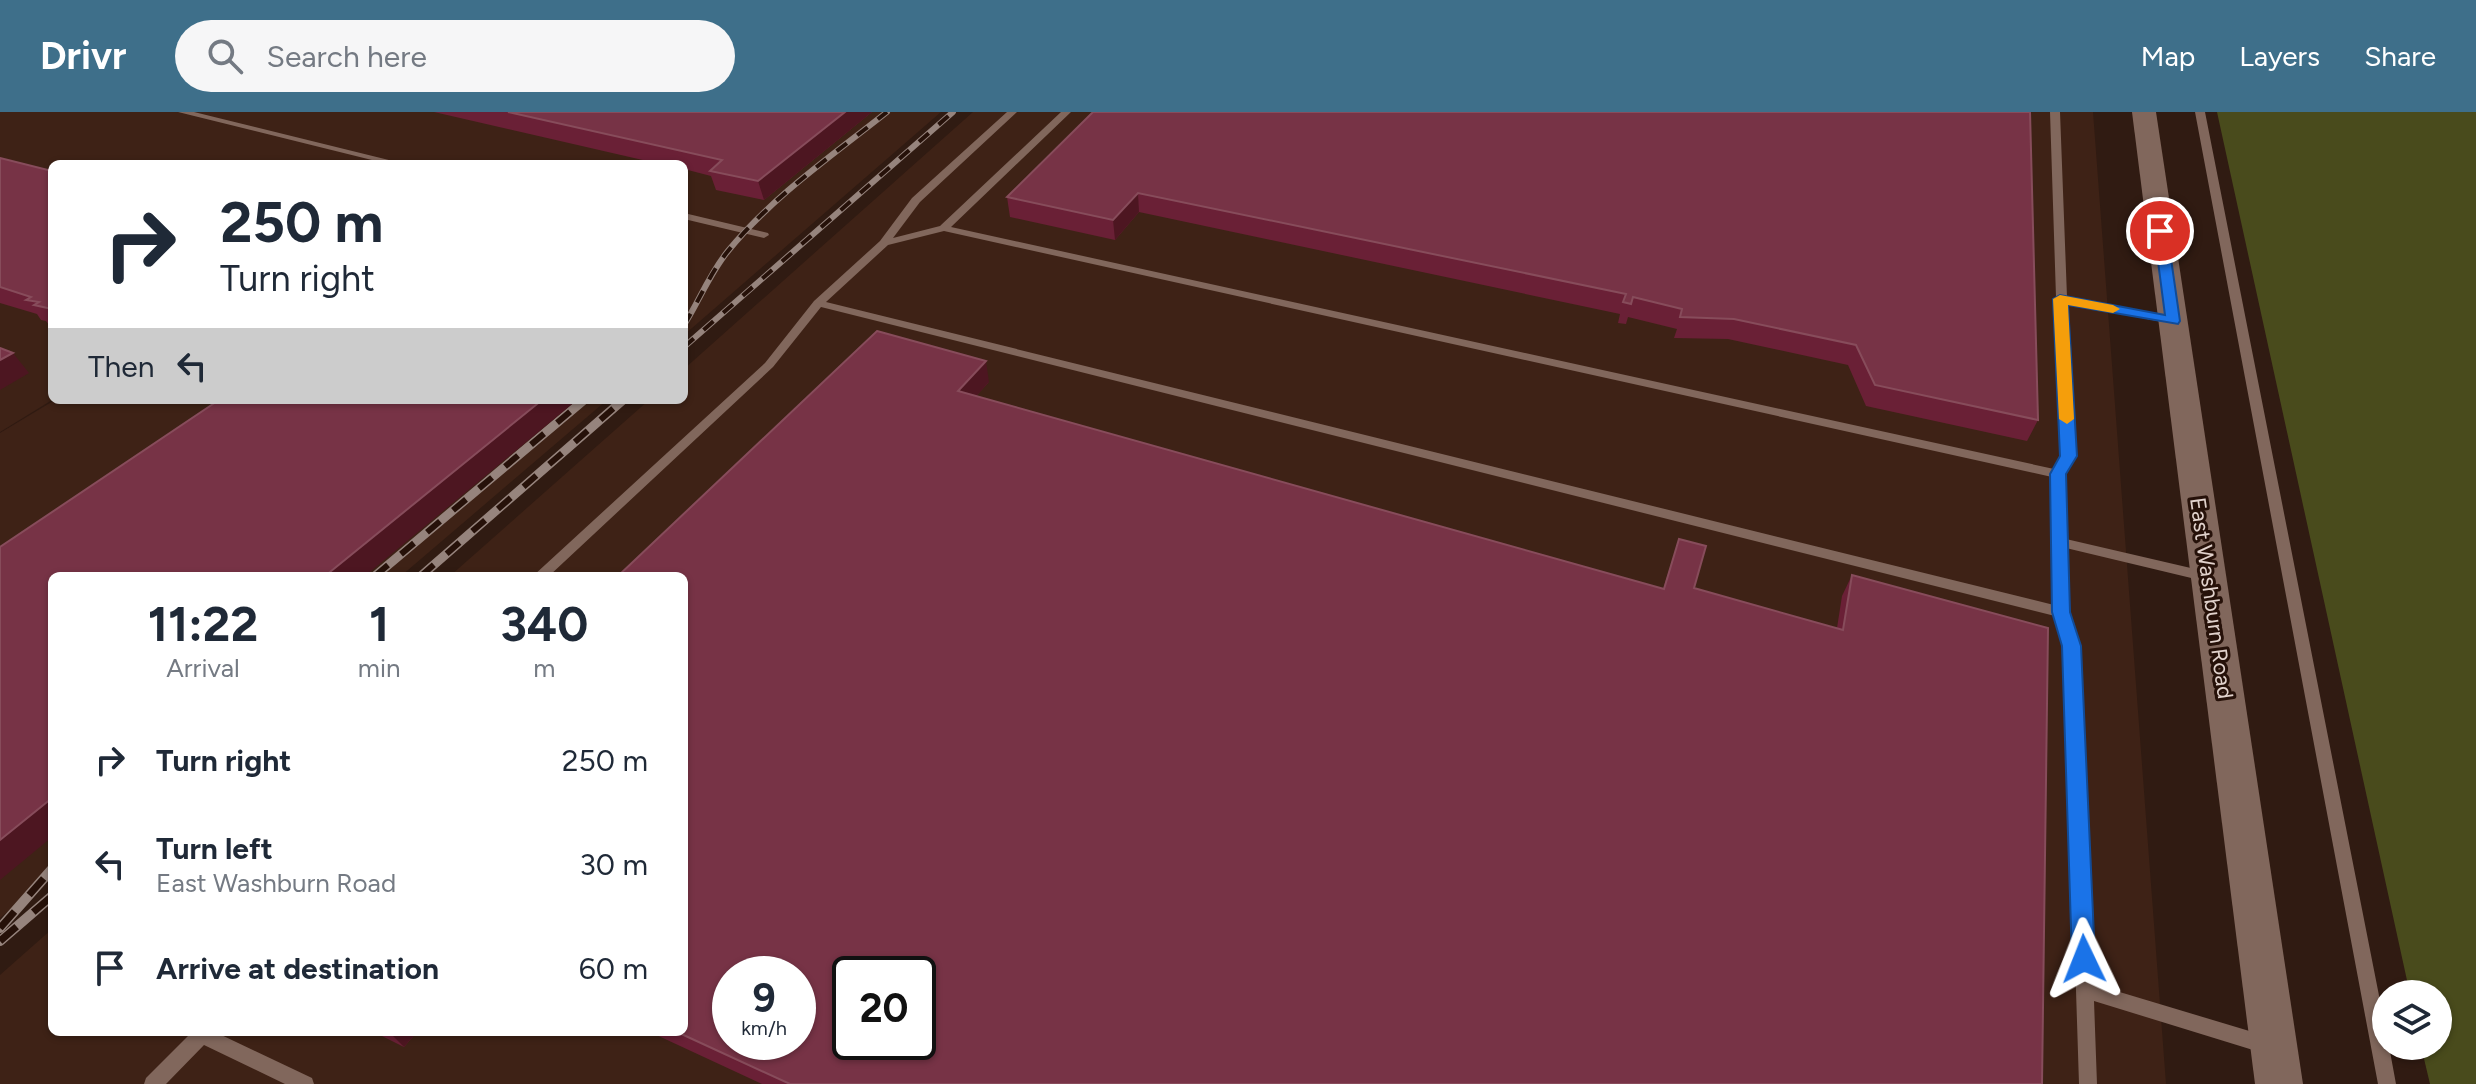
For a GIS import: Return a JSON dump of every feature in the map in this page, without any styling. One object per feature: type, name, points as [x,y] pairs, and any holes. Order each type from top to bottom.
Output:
[{"type":"street","name":"East Washburn Road","points":[[2144,112],[2279,1084]]},
{"type":"lane","points":[[183,112],[383,160]]},
{"type":"lane","points":[[544,572],[769,365],[818,303],[884,243],[916,200],[1012,112]]},
{"type":"lane","points":[[944,228],[1066,112]]},
{"type":"lane","points":[[2055,112],[2068,456],[2058,474],[2061,612],[2072,646],[2088,1084]]},
{"type":"lane","points":[[2200,112],[2387,1084]]},
{"type":"lane","points":[[688,217],[764,235]]},
{"type":"lane","points":[[884,243],[944,228],[2058,474]]},
{"type":"lane","points":[[2060,299],[2173,321]]},
{"type":"lane","points":[[818,303],[2061,612]]},
{"type":"lane","points":[[2061,542],[2209,577]]},
{"type":"lane","points":[[2085,990],[2274,1047]]},
{"type":"lane","points":[[153,1084],[196,1036]]},
{"type":"lane","points":[[202,1036],[305,1084]]},
{"type":"shaded area","points":[[0,112],[941,112],[688,332],[688,160],[48,160],[48,402],[0,432]]},
{"type":"shaded area","points":[[973,112],[2093,112],[2166,1084],[0,1084],[0,975],[48,933],[48,1036],[688,1036],[688,572],[455,572],[644,404],[688,404],[688,365]]},
{"type":"shaded area","points":[[2217,112],[2476,112],[2476,1084],[2430,1084],[2424,1060],[2452,1060],[2452,980],[2407,980]]},
{"type":"shaded area","points":[[48,404],[602,404],[406,572],[48,572],[48,877],[0,918],[0,433]]},
{"type":"building","points":[[508,112],[845,112],[758,181],[710,171],[722,160]]},
{"type":"building","points":[[1093,112],[2030,112],[2038,420],[1875,385],[1856,345],[1734,319],[1680,317],[1682,309],[1633,297],[1631,304],[1623,302],[1626,294],[1138,193],[1113,220],[1007,197]]},
{"type":"building","points":[[0,158],[48,170],[48,308],[34,305],[39,302],[26,300],[31,297],[0,287]]},
{"type":"building","points":[[877,331],[986,361],[958,391],[1664,589],[1679,539],[1706,546],[1694,588],[1843,630],[1852,575],[2048,628],[2042,1084],[790,1084],[738,1060],[816,1060],[816,956],[712,956],[712,1048],[686,1036],[688,572],[622,572]]},
{"type":"building","points":[[0,348],[13,353],[0,360]]},
{"type":"building","points":[[213,404],[537,404],[330,572],[48,572],[48,801],[0,840],[0,547]]},
{"type":"railway","points":[[688,318],[728,251],[764,212],[887,112]]},
{"type":"railway","points":[[688,344],[953,112]]},
{"type":"railway","points":[[380,572],[579,404]]},
{"type":"railway","points":[[426,572],[618,404]]},
{"type":"railway","points":[[0,928],[48,874]]},
{"type":"railway","points":[[0,941],[48,899]]},
{"type":"slow traffic","points":[[2067,419],[2060,299],[2113,309]]},
{"type":"route","points":[[2084,959],[2072,646],[2061,612],[2058,474],[2068,456],[2060,299],[2173,321],[2160,231]]}]
